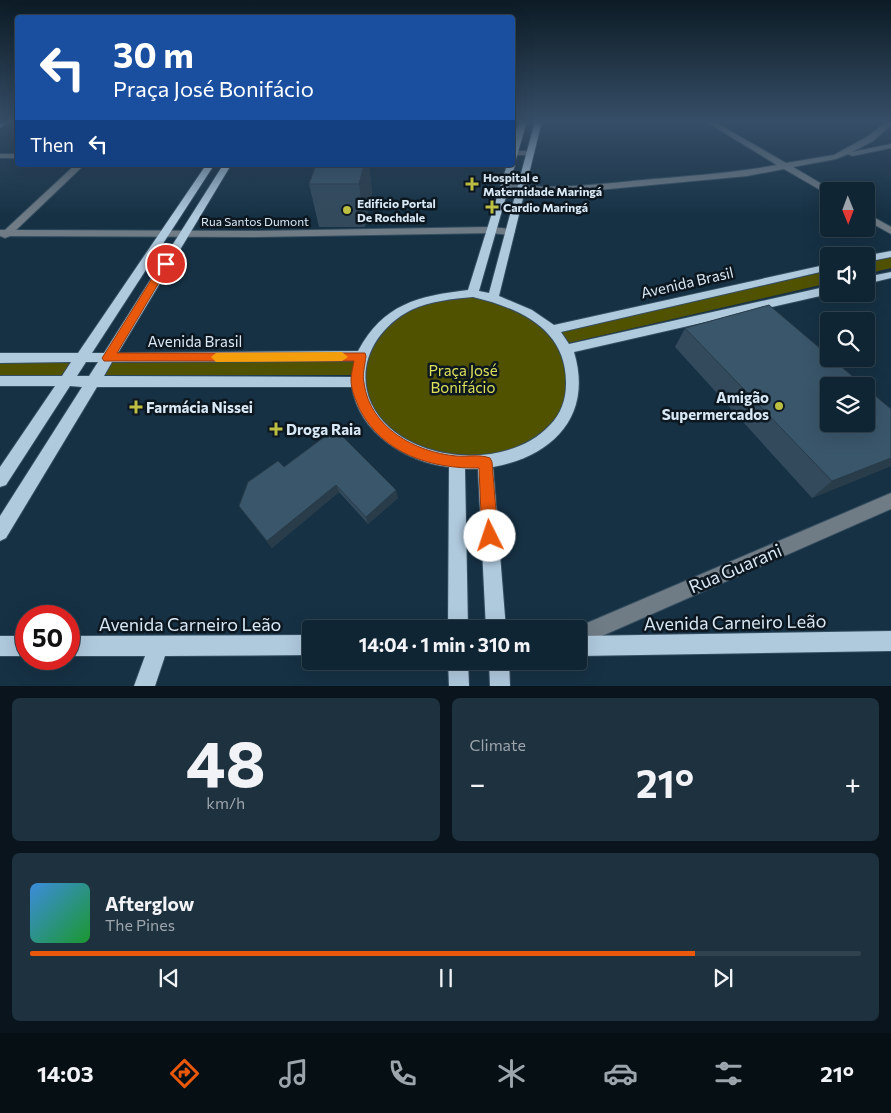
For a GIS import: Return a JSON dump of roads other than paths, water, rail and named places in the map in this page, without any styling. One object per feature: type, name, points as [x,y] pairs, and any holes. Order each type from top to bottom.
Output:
[{"type":"main road","points":[[493,298],[530,153]]},
{"type":"main road","points":[[0,480],[209,167]]},
{"type":"main road","points":[[0,532],[226,167]]},
{"type":"main road","points":[[473,293],[510,167]]},
{"type":"main road","points":[[875,257],[891,254]]},
{"type":"main road","name":"Avenida Brasil","points":[[553,330],[820,269]]},
{"type":"main road","points":[[875,279],[891,275]]},
{"type":"main road","points":[[567,349],[820,292]]},
{"type":"main road","points":[[473,293],[493,298],[514,305],[534,315],[553,330],[567,349],[575,376],[571,404],[554,431],[524,451],[485,462],[457,462],[422,454],[406,448],[386,434],[371,418],[361,400],[357,382],[360,356],[370,338],[383,323],[401,310],[429,300],[473,293]]},
{"type":"main road","name":"Avenida Brasil","points":[[0,358],[360,356]]},
{"type":"main road","points":[[0,381],[357,382]]},
{"type":"main road","points":[[457,462],[458,620]]},
{"type":"main road","points":[[485,462],[495,620]]},
{"type":"main road","name":"Avenida Carneiro Leão","points":[[587,646],[891,640]]},
{"type":"main road","name":"Avenida Carneiro Leão","points":[[80,646],[302,645]]},
{"type":"main road","points":[[0,646],[15,646]]},
{"type":"main road","points":[[144,686],[158,646]]},
{"type":"main road","points":[[458,670],[459,686]]},
{"type":"main road","points":[[499,670],[500,686]]},
{"type":"street","points":[[515,155],[530,153]]},
{"type":"street","points":[[764,153],[820,186]]},
{"type":"street","points":[[836,157],[844,153]]},
{"type":"street","points":[[505,186],[521,189],[653,183],[738,174],[856,153]]},
{"type":"street","points":[[0,156],[15,156]]},
{"type":"street","points":[[2,236],[78,167]]},
{"type":"street","points":[[875,221],[891,231]]},
{"type":"street","name":"Rua Santos Dumont","points":[[2,236],[491,230],[510,232]]},
{"type":"street","name":"Rua Guarani","points":[[587,633],[891,501]]},
{"type":"place","name":"Hospital e Maternidade Maringá","points":[[472,184]]},
{"type":"place","name":"Cardio Maringá","points":[[492,207]]},
{"type":"place","name":"Edificio Portal De Rochdale","points":[[347,210]]},
{"type":"place","name":"Amigão Supermercados","points":[[779,406]]},
{"type":"place","name":"Farmácia Nissei","points":[[136,407]]},
{"type":"place","name":"Droga Raia","points":[[276,429]]},
{"type":"park label","name":"Praça José Bonifácio","points":[[463,378]]}]
